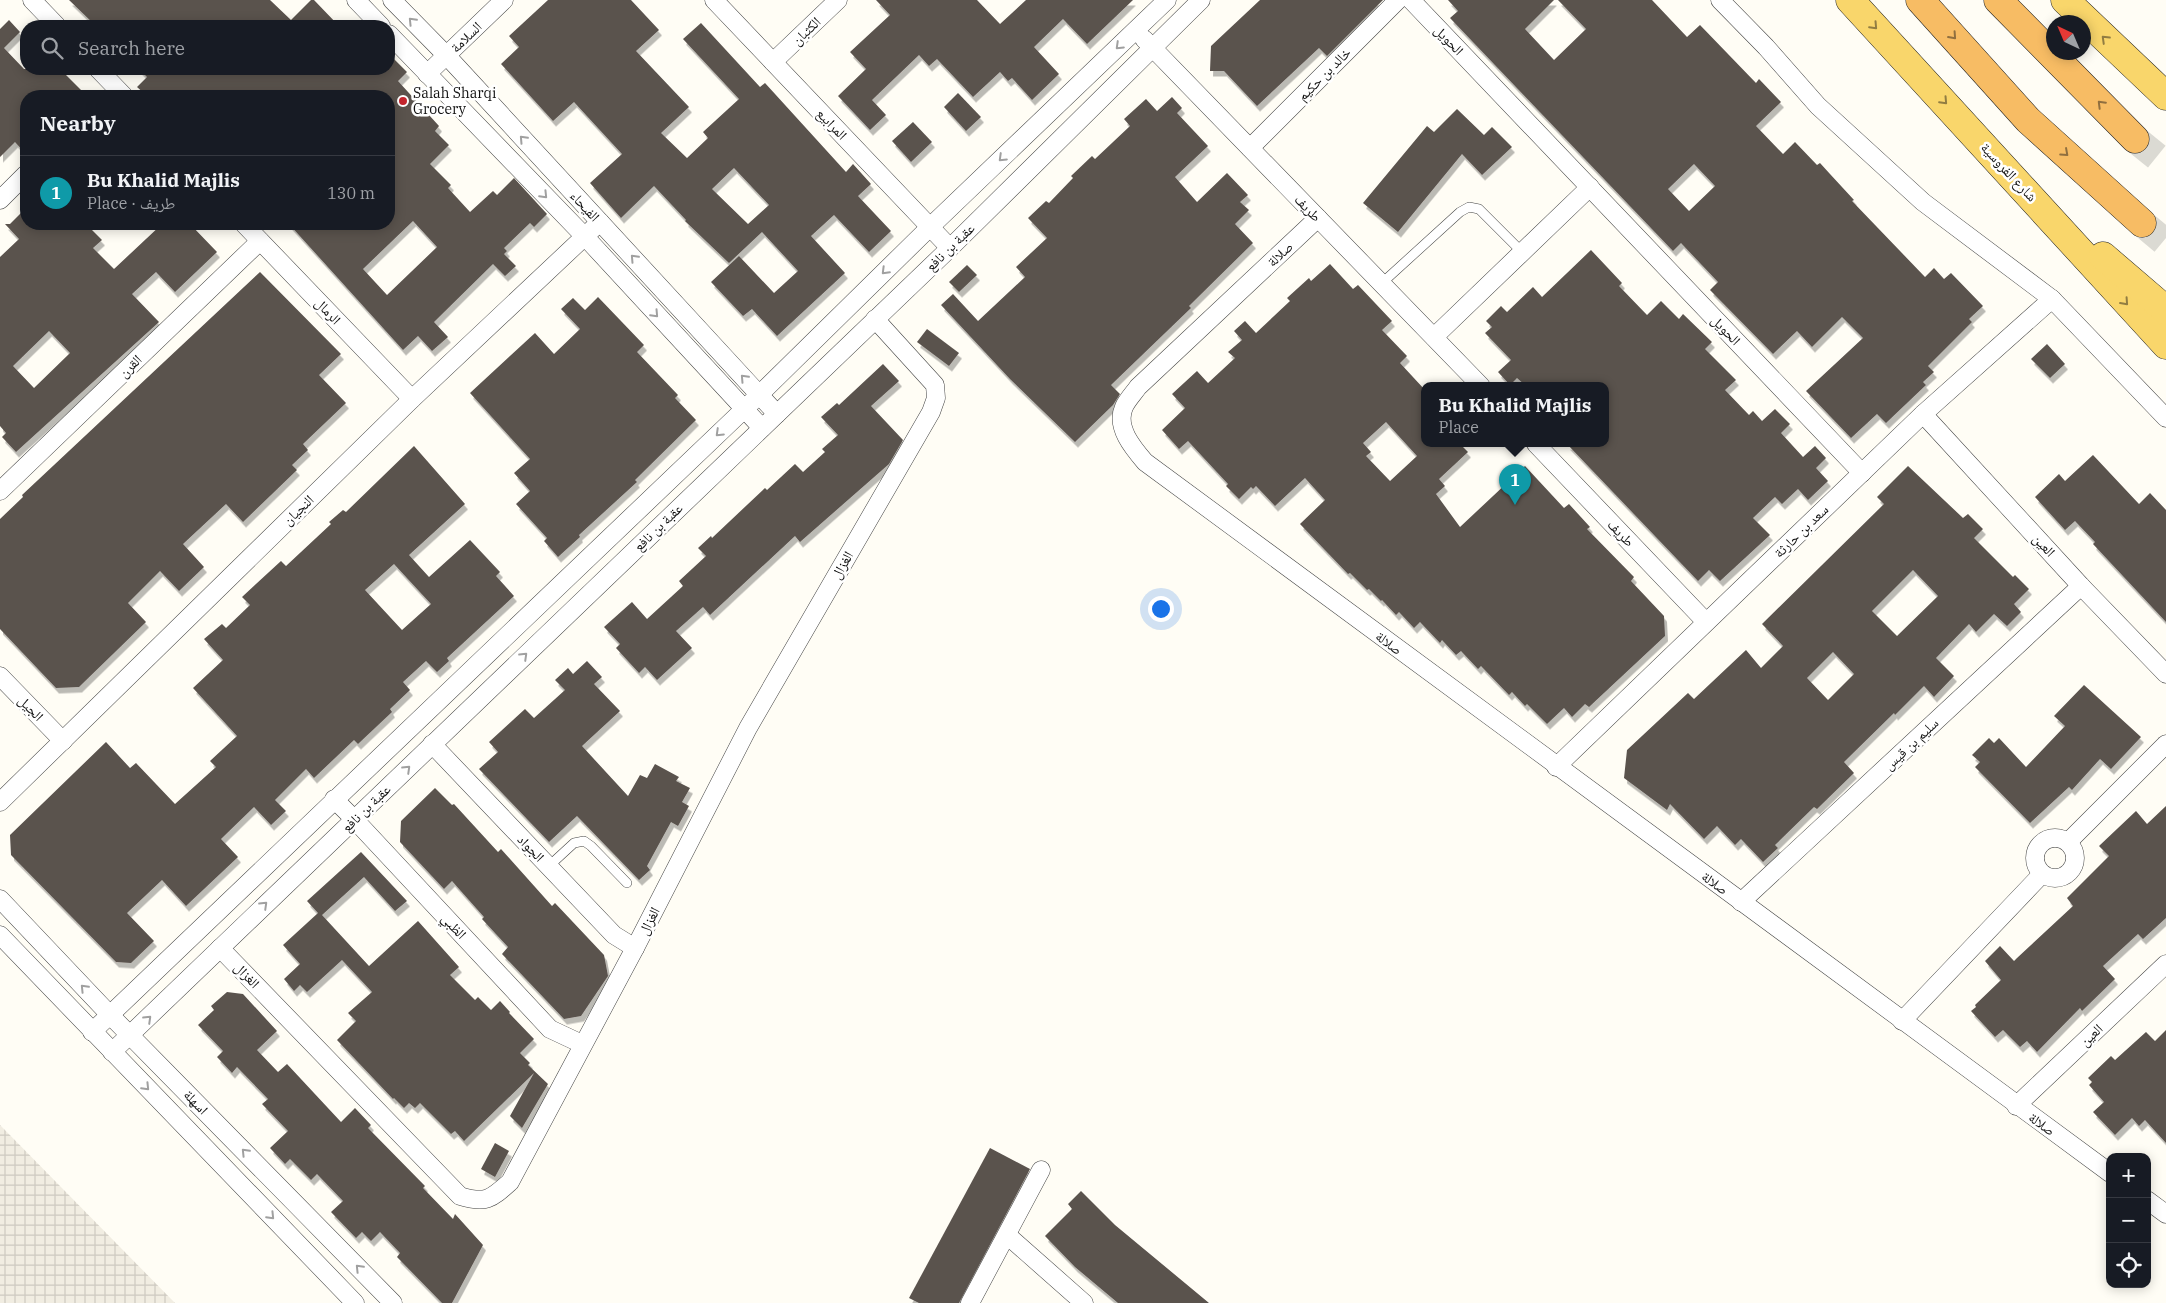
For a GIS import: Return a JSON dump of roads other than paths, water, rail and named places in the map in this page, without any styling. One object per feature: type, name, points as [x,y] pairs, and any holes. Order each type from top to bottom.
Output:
[{"type":"highway","points":[[1920,0],[2028,120],[2142,223]]},
{"type":"highway","points":[[1998,0],[2135,139]]},
{"type":"main road","name":"شارع الفروسية","points":[[1850,0],[2166,345]]},
{"type":"main road","points":[[2065,0],[2166,96]]},
{"type":"main road","points":[[2035,200],[2166,310]]},
{"type":"street","points":[[32,0],[51,20]]},
{"type":"street","points":[[356,0],[375,20]]},
{"type":"street","name":"الفيحاء","points":[[392,0],[447,56],[777,414]]},
{"type":"street","name":"السلامة","points":[[427,74],[504,0]]},
{"type":"street","name":"المرابيع","points":[[714,0],[950,248]]},
{"type":"street","name":"الكثبان","points":[[773,62],[838,0]]},
{"type":"street","name":"عقبة بن نافع","points":[[92,1032],[759,395],[930,227],[1167,0]]},
{"type":"street","name":"عقبة بن نافع","points":[[112,1052],[950,248],[1201,0]]},
{"type":"street","name":"خالد بن حكيم","points":[[1250,148],[1398,0]]},
{"type":"street","name":"الحويل","points":[[1411,0],[1862,473]]},
{"type":"street","points":[[1720,0],[1766,47],[1818,106],[1923,202],[2052,300],[2166,418]]},
{"type":"street","name":"طريف","points":[[1136,30],[1477,382]]},
{"type":"street","name":"الفيحاء","points":[[395,40],[584,236],[743,410],[762,428]]},
{"type":"street","points":[[102,75],[113,90]]},
{"type":"street","points":[[0,200],[20,180]]},
{"type":"street","points":[[1434,337],[1590,188]]},
{"type":"street","name":"صلالة","points":[[1318,218],[1138,387],[1123,408],[1123,426],[1129,443],[1145,462],[2016,1106],[2106,1170]]},
{"type":"street","name":"النجيان","points":[[0,802],[412,399],[600,222]]},
{"type":"street","name":"الرمال","points":[[250,230],[412,399]]},
{"type":"street","name":"القرن","points":[[0,491],[260,240]]},
{"type":"street","name":"سعد بن حارثة","points":[[1556,767],[1923,414],[2052,300]]},
{"type":"street","name":"الغزال","points":[[220,948],[460,1196],[478,1202],[494,1197],[510,1182],[748,728],[931,412],[936,398],[935,385],[875,319]]},
{"type":"street","name":"العين","points":[[1923,414],[2166,674]]},
{"type":"street","name":"طريف","points":[[1539,447],[1706,622]]},
{"type":"street","name":"سليم بن قيس","points":[[1741,902],[2082,586]]},
{"type":"street","name":"الجيل","points":[[0,676],[63,741]]},
{"type":"street","name":"الجواد","points":[[432,744],[614,936],[634,948]]},
{"type":"street","points":[[2068,842],[2166,744]]},
{"type":"street","name":"الظبي","points":[[334,799],[550,1029],[582,1044]]},
{"type":"street","points":[[2053,838],[2061,838],[2068,842],[2073,848],[2075,856],[2071,871],[2057,879],[2049,878],[2042,874],[2034,860],[2035,852],[2039,845],[2045,840],[2053,838]]},
{"type":"street","points":[[1902,1021],[2042,874]]},
{"type":"street","name":"اسهلة","points":[[0,899],[110,1015],[393,1303]]},
{"type":"street","name":"اسهلة","points":[[0,935],[355,1303]]},
{"type":"street","name":"العين","points":[[2016,1106],[2166,964]]},
{"type":"street","points":[[970,1303],[1041,1170]]},
{"type":"street","points":[[2151,1203],[2166,1214]]},
{"type":"street","points":[[1007,1235],[1084,1303]]},
{"type":"lane","points":[[1382,283],[1460,212],[1469,207],[1479,209],[1522,252]]},
{"type":"lane","points":[[549,866],[574,843],[584,841],[627,883]]},
{"type":"tunnel","points":[[2135,139],[2166,164]]},
{"type":"tunnel","points":[[2142,223],[2166,243]]},
{"type":"place","name":"Salah Sharqi Grocery","points":[[403,101]]},
{"type":"place","name":"Bu Khalid Majlis","points":[[1515,505]]}]
